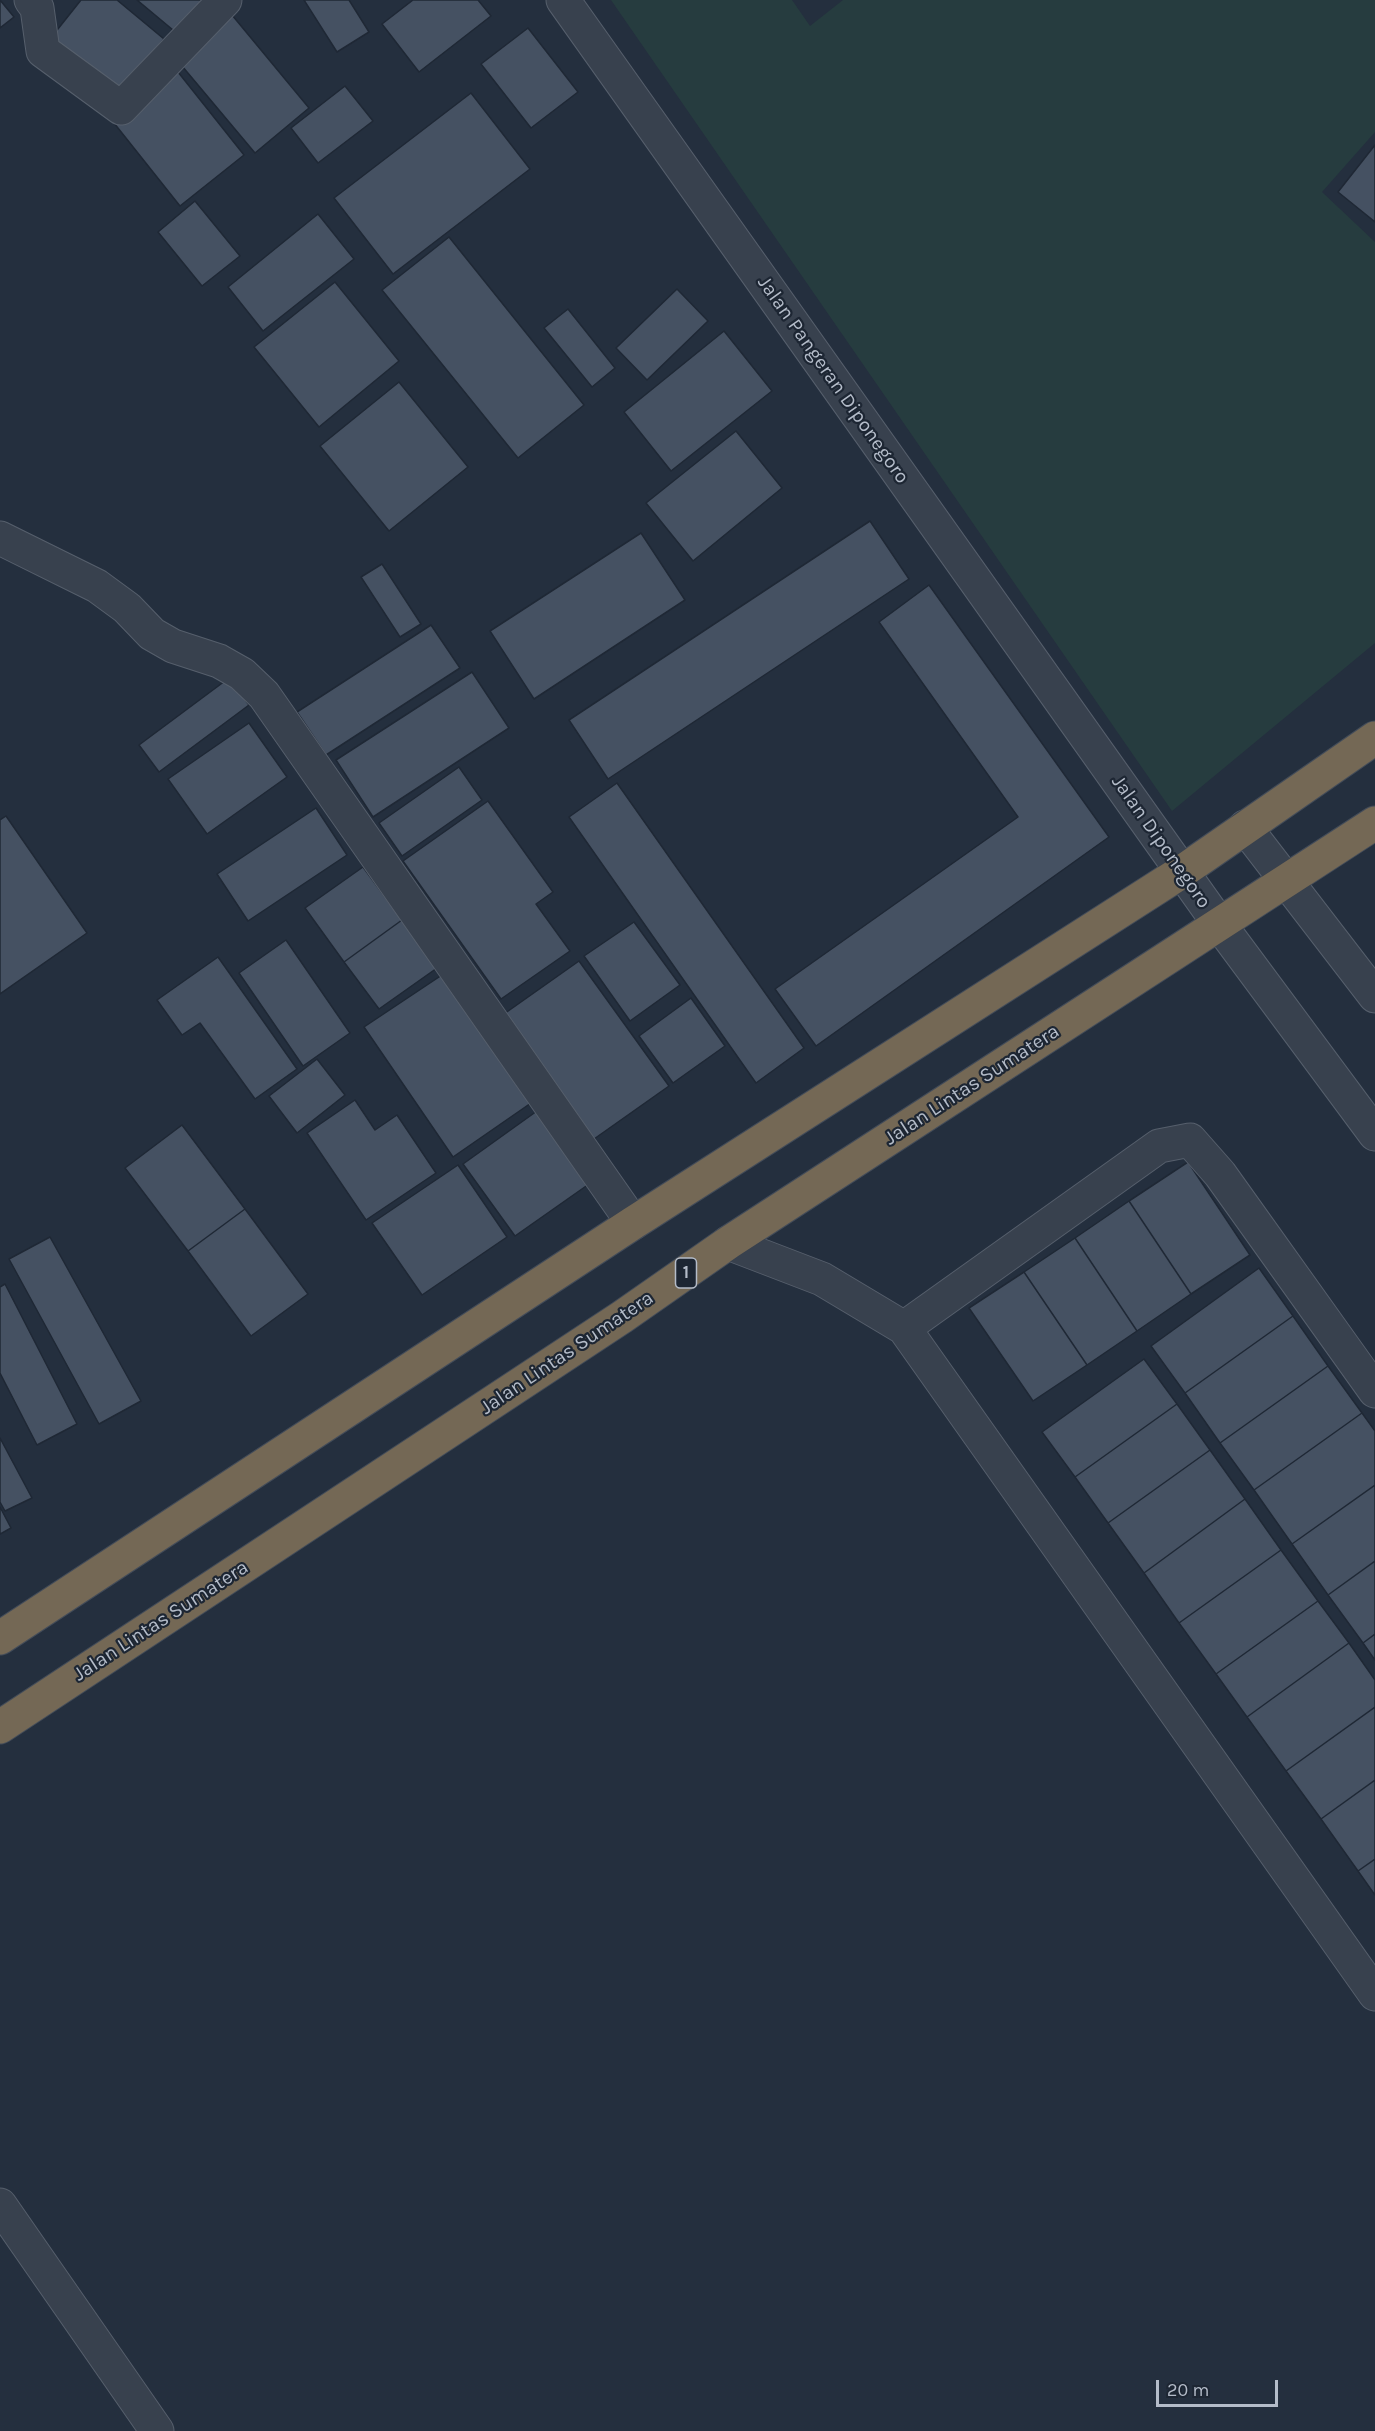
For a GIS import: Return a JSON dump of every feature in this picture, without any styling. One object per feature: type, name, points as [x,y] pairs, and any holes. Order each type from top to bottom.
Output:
[{"type":"highway","points":[[0,1638],[633,1223],[1183,871],[1375,738]]},
{"type":"highway","name":"Jalan Lintas Sumatera","points":[[0,1727],[622,1317],[728,1243],[1375,823]]},
{"type":"street","points":[[31,0],[37,8],[43,51],[121,108],[225,0]]},
{"type":"street","name":"Jalan Pangeran Diponegoro","points":[[563,0],[1102,760]]},
{"type":"street","points":[[0,538],[97,586],[127,608],[152,634],[173,646],[219,661],[242,674],[264,694],[633,1223]]},
{"type":"street","name":"Jalan Diponegoro","points":[[1102,760],[1220,925],[1375,1134]]},
{"type":"street","points":[[1245,827],[1375,996]]},
{"type":"street","points":[[904,1328],[1159,1146],[1190,1140],[1220,1174],[1375,1390]]},
{"type":"street","points":[[728,1243],[822,1279],[904,1328],[1375,1994]]},
{"type":"street","points":[[0,2205],[157,2431]]},
{"type":"green space","points":[[611,0],[792,0],[810,26],[843,0],[1375,0],[1375,132],[1322,192],[1375,242],[1375,643],[1172,811]]},
{"type":"building","points":[[0,0],[14,17],[0,28]]},
{"type":"building","points":[[81,0],[117,0],[164,39],[115,100],[46,44]]},
{"type":"building","points":[[137,0],[205,0],[179,35]]},
{"type":"building","points":[[304,0],[349,0],[369,32],[337,52]]},
{"type":"building","points":[[413,0],[478,0],[491,16],[419,72],[382,24]]},
{"type":"building","points":[[232,15],[309,108],[255,153],[177,60]]},
{"type":"building","points":[[528,28],[578,92],[531,128],[481,64]]},
{"type":"building","points":[[178,72],[244,155],[180,206],[114,123]]},
{"type":"building","points":[[345,86],[373,121],[318,163],[291,128]]},
{"type":"building","points":[[471,93],[530,169],[393,274],[334,198]]},
{"type":"building","points":[[1375,145],[1375,222],[1338,192]]},
{"type":"building","points":[[195,201],[240,256],[202,286],[158,232]]},
{"type":"building","points":[[318,214],[354,259],[263,331],[228,287]]},
{"type":"building","points":[[449,237],[584,405],[518,458],[382,290]]},
{"type":"building","points":[[335,282],[399,361],[319,427],[254,347]]},
{"type":"building","points":[[677,289],[708,321],[647,380],[616,348]]},
{"type":"building","points":[[568,309],[615,368],[592,387],[544,328]]},
{"type":"building","points":[[724,331],[772,391],[671,471],[624,412]]},
{"type":"building","points":[[399,382],[468,467],[389,531],[320,446]]},
{"type":"building","points":[[736,431],[782,488],[693,561],[646,503]]},
{"type":"building","points":[[870,521],[909,579],[608,779],[569,720]]},
{"type":"building","points":[[641,533],[685,600],[534,699],[490,631]]},
{"type":"building","points":[[382,564],[421,624],[400,637],[361,577]]},
{"type":"building","points":[[929,585],[1109,837],[816,1046],[775,989],[1018,817],[879,622]]},
{"type":"building","points":[[431,625],[460,668],[326,755],[297,712]]},
{"type":"building","points":[[472,672],[509,728],[373,817],[336,760]]},
{"type":"building","points":[[229,678],[249,705],[159,772],[139,745]]},
{"type":"building","points":[[249,723],[287,777],[207,834],[168,779]]},
{"type":"building","points":[[459,767],[482,800],[402,856],[379,823]]},
{"type":"building","points":[[617,783],[804,1048],[756,1083],[569,817]]},
{"type":"building","points":[[488,801],[553,892],[536,904],[570,951],[501,999],[403,861]]},
{"type":"building","points":[[316,808],[347,855],[248,921],[217,874]]},
{"type":"building","points":[[6,816],[87,933],[0,994],[0,820]]},
{"type":"building","points":[[363,867],[402,920],[344,962],[305,908]]},
{"type":"building","points":[[402,920],[437,968],[379,1009],[344,962]]},
{"type":"building","points":[[634,922],[680,985],[630,1021],[584,956]]},
{"type":"building","points":[[286,940],[350,1033],[303,1066],[239,973]]},
{"type":"building","points":[[218,957],[297,1069],[255,1099],[200,1023],[182,1035],[157,1000]]},
{"type":"building","points":[[579,961],[669,1086],[594,1139],[504,1014]]},
{"type":"building","points":[[442,975],[531,1103],[453,1157],[364,1027]]},
{"type":"building","points":[[691,998],[725,1046],[673,1083],[639,1036]]},
{"type":"building","points":[[317,1059],[345,1095],[297,1133],[269,1096]]},
{"type":"building","points":[[355,1100],[375,1130],[397,1115],[436,1173],[366,1220],[307,1133]]},
{"type":"building","points":[[537,1111],[589,1184],[515,1236],[463,1164]]},
{"type":"building","points":[[182,1125],[245,1209],[188,1251],[125,1168]]},
{"type":"building","points":[[1188,1162],[1250,1255],[1191,1294],[1129,1201]]},
{"type":"building","points":[[458,1165],[507,1237],[422,1295],[372,1223]]},
{"type":"building","points":[[1129,1201],[1191,1294],[1137,1331],[1075,1238]]},
{"type":"building","points":[[245,1209],[308,1294],[251,1336],[188,1251]]},
{"type":"building","points":[[50,1237],[141,1401],[99,1424],[9,1259]]},
{"type":"building","points":[[1075,1238],[1137,1331],[1087,1365],[1024,1272]]},
{"type":"building","points":[[1259,1268],[1293,1316],[1185,1393],[1151,1346]]},
{"type":"building","points":[[1024,1272],[1087,1365],[1033,1401],[969,1308]]},
{"type":"building","points":[[5,1284],[77,1424],[37,1445],[0,1373],[0,1287]]},
{"type":"building","points":[[1293,1316],[1328,1366],[1220,1443],[1185,1393]]},
{"type":"building","points":[[1144,1359],[1177,1404],[1075,1477],[1042,1432]]},
{"type":"building","points":[[1328,1366],[1362,1413],[1254,1490],[1220,1443]]},
{"type":"building","points":[[1177,1404],[1210,1450],[1108,1523],[1075,1477]]},
{"type":"building","points":[[1362,1413],[1375,1431],[1375,1485],[1292,1544],[1254,1490]]},
{"type":"building","points":[[0,1438],[32,1498],[5,1511],[0,1502]]},
{"type":"building","points":[[1210,1450],[1245,1499],[1144,1573],[1108,1523]]},
{"type":"building","points":[[1375,1485],[1375,1561],[1328,1595],[1292,1544]]},
{"type":"building","points":[[1245,1499],[1281,1550],[1179,1623],[1144,1573]]},
{"type":"building","points":[[0,1507],[11,1528],[0,1534]]},
{"type":"building","points":[[1281,1550],[1318,1601],[1216,1674],[1179,1623]]},
{"type":"building","points":[[1375,1561],[1375,1634],[1363,1643],[1328,1595]]},
{"type":"building","points":[[1318,1601],[1349,1643],[1247,1717],[1216,1674]]},
{"type":"building","points":[[1375,1634],[1375,1660],[1363,1643]]},
{"type":"building","points":[[1349,1643],[1375,1680],[1375,1707],[1286,1771],[1247,1717]]},
{"type":"building","points":[[1375,1707],[1375,1780],[1321,1819],[1286,1771]]},
{"type":"building","points":[[1375,1780],[1375,1859],[1358,1871],[1321,1819]]},
{"type":"building","points":[[1375,1859],[1375,1895],[1358,1871]]}]
